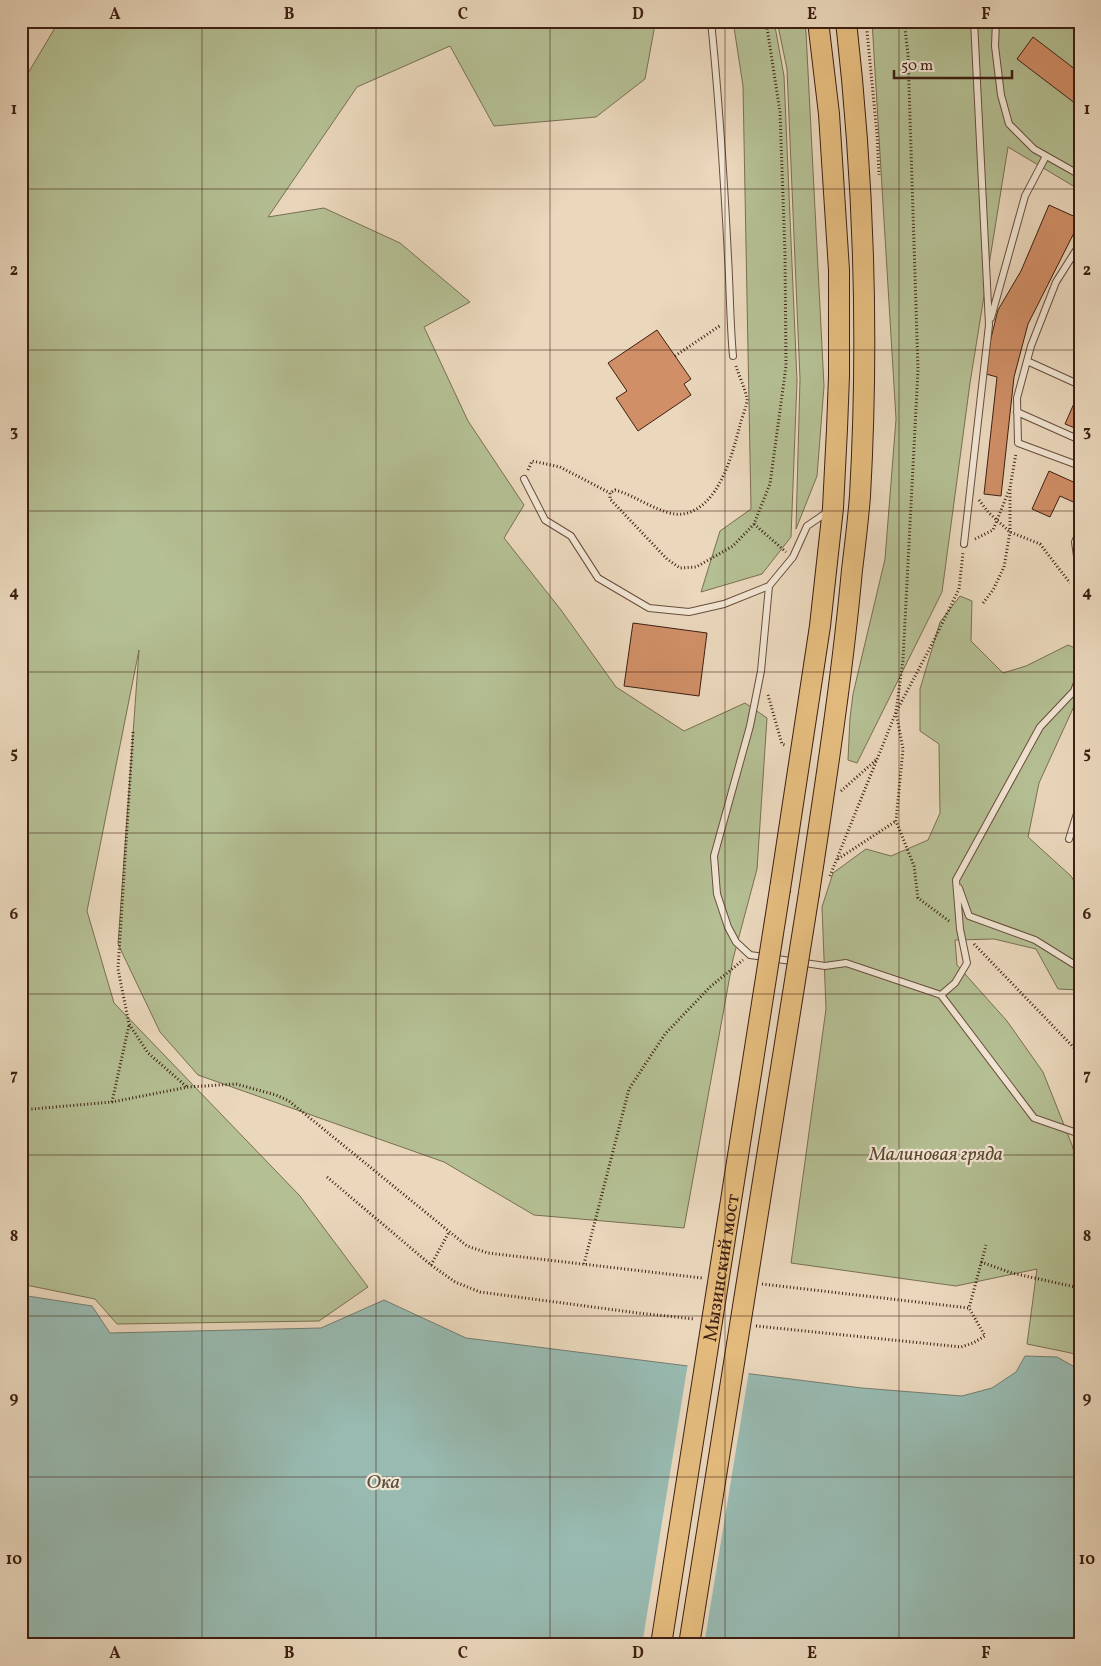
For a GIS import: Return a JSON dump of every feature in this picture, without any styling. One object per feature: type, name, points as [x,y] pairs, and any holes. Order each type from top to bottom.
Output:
[{"type":"main road","name":"Мызинский мост","points":[[661,1645],[801,752],[820,626],[833,508],[839,376],[839,270],[829,114],[818,21]]},
{"type":"main road","name":"Мызинский мост","points":[[689,1645],[809,893],[845,645],[860,498],[865,386],[865,268],[856,107],[846,21]]},
{"type":"lane","points":[[712,21],[720,119],[732,356]]},
{"type":"lane","points":[[974,21],[989,325]]},
{"type":"lane","points":[[996,21],[995,46],[1001,95],[1009,124],[1034,149],[1080,175]]},
{"type":"lane","points":[[964,544],[989,325],[1025,196],[1046,156]]},
{"type":"lane","points":[[1080,244],[1056,282],[1031,346],[1017,398],[1018,443],[1080,466]]},
{"type":"lane","points":[[1027,361],[1080,385]]},
{"type":"lane","points":[[1018,412],[1080,440]]},
{"type":"lane","points":[[524,479],[546,520],[571,536],[598,578],[649,608],[689,612],[724,604],[769,586],[793,558],[807,526],[833,508]]},
{"type":"lane","points":[[1080,530],[1074,542],[1080,578]]},
{"type":"lane","points":[[769,586],[761,671],[750,726],[714,856],[717,894],[728,927],[736,942],[750,955],[825,966],[846,963],[941,995],[1034,1118],[1080,1134]]},
{"type":"lane","points":[[941,995],[956,983],[966,963],[960,929],[956,880],[1040,727],[1074,691],[1080,676]]},
{"type":"lane","points":[[1080,804],[1069,839],[1080,818]]},
{"type":"lane","points":[[956,880],[969,916],[1035,940],[1080,968]]},
{"type":"path","points":[[610,492],[610,499],[621,512],[667,559],[680,568],[696,567],[732,546],[754,524],[770,484],[786,366],[785,254],[780,112],[766,21]]},
{"type":"path","points":[[904,21],[908,64],[918,370],[903,660],[896,712],[902,749],[896,821],[914,866],[918,898],[960,929],[1080,1054]]},
{"type":"path","points":[[675,356],[729,319]]},
{"type":"path","points":[[524,479],[532,461],[560,467],[610,492],[615,490],[625,492],[662,511],[682,514],[700,508],[717,489],[732,452],[747,400],[732,356]]},
{"type":"path","points":[[983,603],[994,590],[1004,567],[1010,532],[1010,488],[1018,443]]},
{"type":"path","points":[[971,481],[977,497],[989,514],[1010,532],[1040,544],[1080,595]]},
{"type":"path","points":[[896,821],[836,860],[896,712],[959,589],[964,544],[993,530],[1010,488]]},
{"type":"path","points":[[754,524],[793,558]]},
{"type":"path","points":[[761,671],[782,744],[801,752]]},
{"type":"path","points":[[133,732],[118,969],[129,1024],[148,1053],[188,1087]]},
{"type":"path","points":[[840,792],[876,760]]},
{"type":"path","points":[[584,1264],[629,1089],[665,1034],[710,987],[750,955]]},
{"type":"path","points":[[112,1102],[129,1024]]},
{"type":"path","points":[[21,1110],[112,1102],[188,1087],[236,1084],[276,1095],[289,1101],[467,1246],[488,1253],[703,1278]]},
{"type":"path","points":[[327,1177],[430,1265],[449,1232]]},
{"type":"path","points":[[985,1336],[969,1308],[986,1245]]},
{"type":"path","points":[[981,1262],[1012,1273],[1080,1288]]},
{"type":"path","points":[[762,1284],[969,1308]]},
{"type":"green space","points":[[59,21],[652,21],[654,30],[645,79],[596,117],[494,126],[450,46],[357,87],[268,217],[324,208],[400,243],[470,302],[424,327],[468,421],[524,505],[504,538],[561,610],[616,687],[684,731],[745,703],[767,718],[757,869],[733,959],[684,1228],[534,1215],[444,1162],[198,1075],[160,1032],[118,944],[139,650],[87,911],[114,1003],[300,1196],[368,1287],[319,1321],[117,1324],[95,1299],[21,1284],[21,85]]},
{"type":"green space","points":[[733,21],[774,21],[784,76],[797,381],[791,537],[762,574],[701,592],[720,531],[751,509],[743,86]]},
{"type":"green space","points":[[777,21],[804,21],[806,32],[824,386],[817,476],[796,529],[800,379],[787,69]]},
{"type":"green space","points":[[872,21],[1080,21],[1080,190],[1008,147],[970,383],[942,592],[857,763],[848,760],[850,718],[853,694],[885,559],[896,419]]},
{"type":"green space","name":"Малиновая гряда","points":[[960,596],[972,601],[971,641],[1003,673],[1026,666],[1068,645],[1080,650],[1080,693],[1039,783],[1028,837],[1071,876],[1080,891],[1080,990],[1058,989],[1036,949],[994,939],[955,940],[957,965],[1007,1021],[1043,1072],[1072,1145],[1080,1175],[1080,1358],[1071,1353],[1027,1344],[1037,1269],[956,1286],[791,1263],[826,1009],[822,907],[833,873],[866,849],[891,856],[928,840],[940,813],[939,744],[920,731],[920,689],[940,622]]},
{"type":"water","name":"Ока","points":[[21,1295],[92,1306],[110,1333],[321,1328],[384,1300],[466,1338],[862,1388],[962,1396],[992,1388],[1016,1372],[1025,1356],[1057,1357],[1080,1370],[1080,1645],[21,1645]]},
{"type":"pier","points":[[688,1363],[749,1371],[704,1645],[642,1645]]},
{"type":"building","points":[[1033,37],[1080,73],[1080,107],[1017,59]]},
{"type":"building","points":[[1049,205],[1080,219],[1080,221],[1028,324],[1014,377],[1001,496],[984,494],[997,377],[986,374],[990,342],[998,310],[1021,271]]},
{"type":"building","points":[[657,330],[691,379],[684,384],[691,395],[638,431],[616,398],[627,391],[608,363]]},
{"type":"building","points":[[1080,393],[1080,430],[1065,424]]},
{"type":"building","points":[[1049,471],[1080,485],[1080,505],[1060,496],[1050,517],[1032,509]]},
{"type":"building","points":[[633,623],[707,633],[699,696],[624,686]]}]
